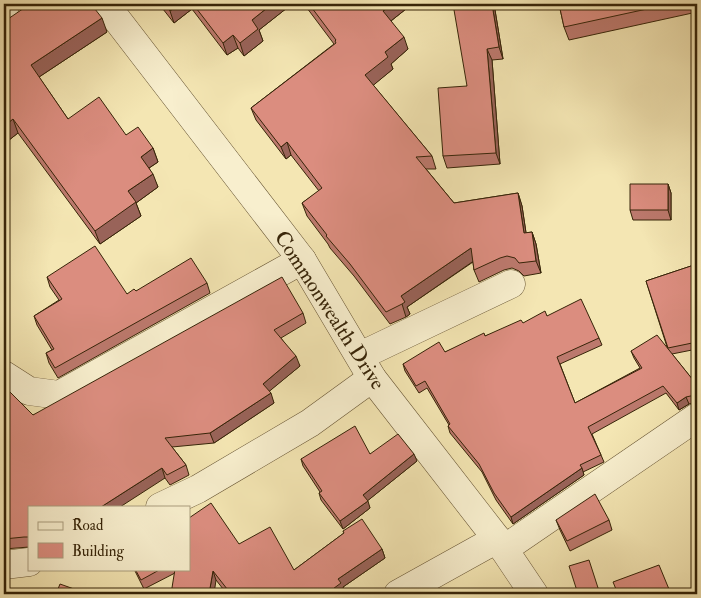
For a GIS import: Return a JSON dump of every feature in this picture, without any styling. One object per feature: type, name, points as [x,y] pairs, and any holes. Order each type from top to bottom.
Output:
[{"type":"street","name":"Commonwealth Drive","points":[[105,4],[302,260],[366,367],[501,544],[534,594]]},
{"type":"street","points":[[4,375],[29,391],[59,395],[302,260]]},
{"type":"street","points":[[162,506],[198,489],[310,423],[366,367],[511,284]]},
{"type":"street","points":[[398,594],[501,544],[697,416]]},
{"type":"street","points":[[4,565],[28,562]]},
{"type":"building","points":[[30,4],[91,4],[102,18],[31,65],[68,119],[99,97],[126,135],[138,127],[153,148],[141,157],[153,174],[128,191],[136,202],[95,231],[13,119],[4,126],[4,19],[5,21]]},
{"type":"building","points":[[164,4],[179,4],[170,11]]},
{"type":"building","points":[[193,4],[272,4],[252,20],[258,29],[240,43],[233,35],[223,43]]},
{"type":"building","points":[[309,4],[393,4],[383,11],[404,37],[385,52],[388,57],[365,75],[432,156],[416,157],[454,203],[518,193],[524,233],[532,232],[536,261],[519,263],[515,258],[507,256],[474,270],[471,248],[401,296],[405,302],[386,312],[302,203],[322,188],[287,142],[281,147],[251,108],[336,43],[336,40]]},
{"type":"building","points":[[453,4],[492,4],[499,47],[487,49],[496,153],[443,156],[438,88],[467,86]]},
{"type":"building","points":[[559,4],[670,4],[564,27]]},
{"type":"building","points":[[630,184],[668,184],[668,210],[630,210]]},
{"type":"building","points":[[95,246],[127,294],[134,289],[136,291],[191,258],[207,283],[55,368],[46,353],[54,349],[34,316],[62,299],[47,277]]},
{"type":"building","points":[[697,264],[697,342],[668,348],[646,281]]},
{"type":"building","points":[[282,277],[303,313],[274,330],[296,356],[263,384],[271,393],[210,433],[165,438],[186,465],[167,475],[162,468],[103,506],[28,506],[28,537],[4,539],[4,387],[33,415]]},
{"type":"building","points":[[581,299],[599,338],[557,357],[575,403],[642,368],[631,351],[657,335],[697,385],[697,393],[677,403],[663,386],[588,427],[601,455],[580,465],[582,468],[511,517],[494,493],[479,464],[448,426],[450,424],[425,381],[416,386],[403,364],[439,342],[445,352],[484,333],[485,336],[521,320],[523,323],[545,311],[547,316]]},
{"type":"building","points":[[355,426],[370,454],[398,434],[414,454],[363,495],[368,501],[340,521],[319,493],[322,491],[301,459]]},
{"type":"building","points":[[595,494],[609,520],[567,541],[556,520]]},
{"type":"building","points":[[211,503],[239,544],[270,527],[294,570],[344,533],[343,531],[362,519],[382,549],[338,579],[341,583],[326,594],[231,594],[213,571],[209,594],[171,594],[175,570],[190,570],[190,517]]},
{"type":"building","points":[[589,560],[600,594],[578,594],[569,566]]},
{"type":"building","points":[[659,565],[671,594],[618,594],[613,582]]},
{"type":"building","points":[[136,570],[159,570],[141,580]]},
{"type":"building","points":[[60,584],[88,594],[56,594]]}]
